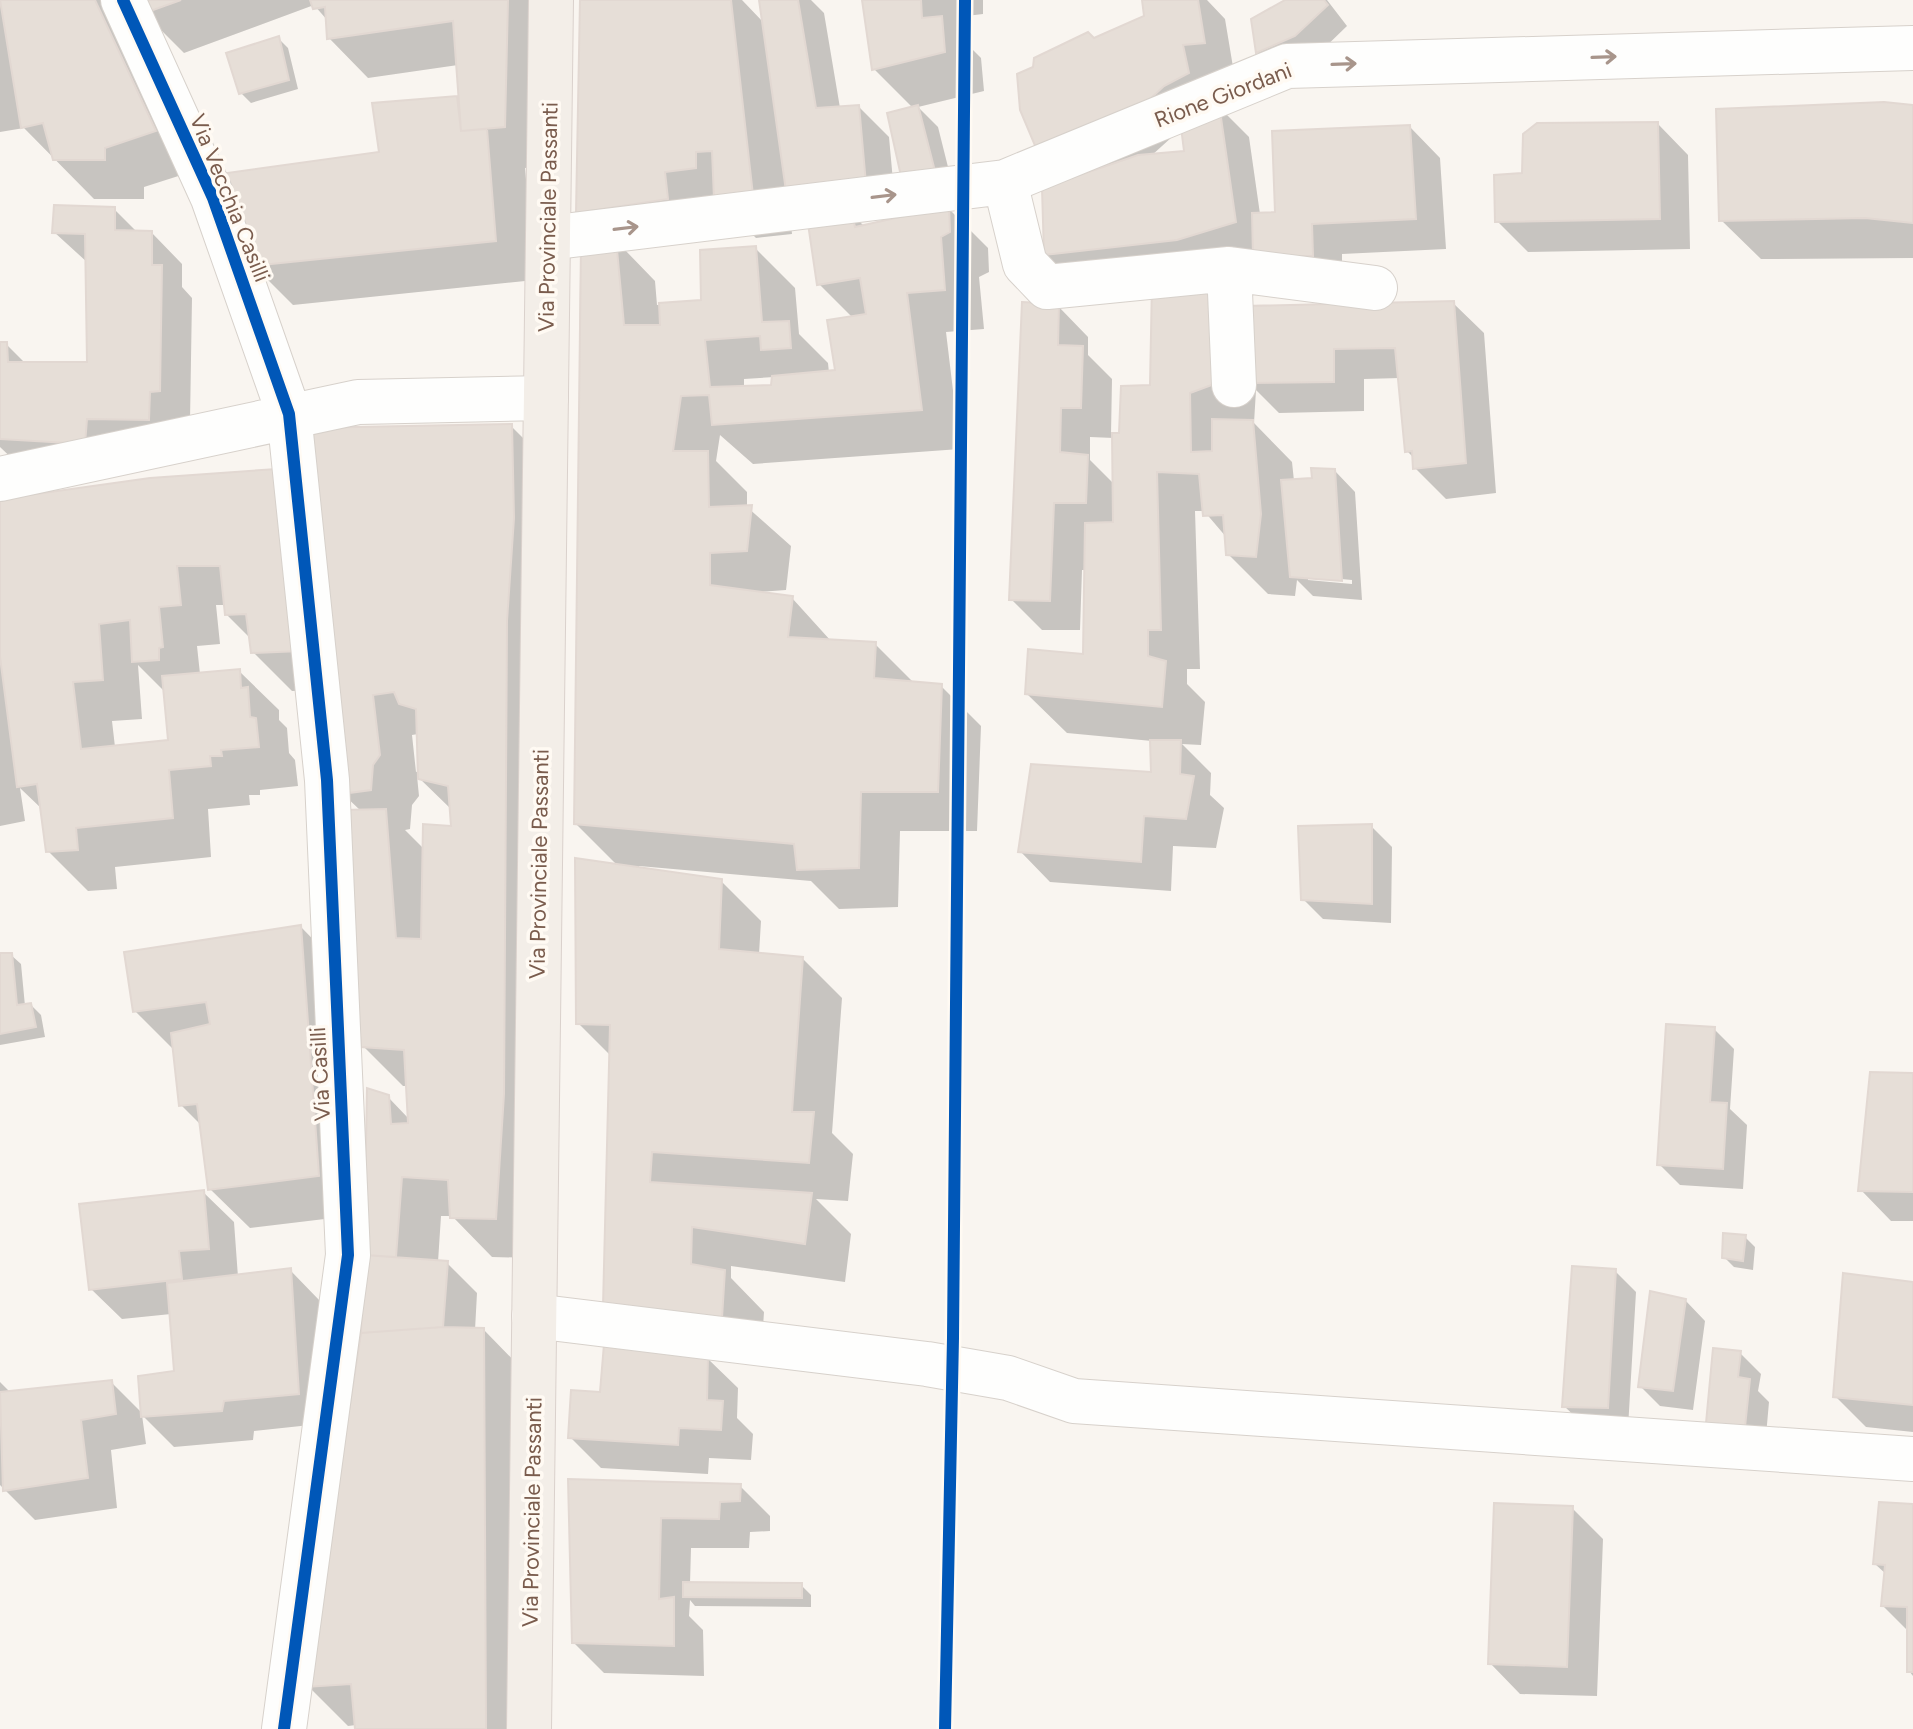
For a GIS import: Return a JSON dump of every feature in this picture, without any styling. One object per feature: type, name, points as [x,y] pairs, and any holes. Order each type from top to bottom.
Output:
[{"type":"main road","name":"Via Provinciale Passanti","points":[[529,1729],[551,0]]},
{"type":"street","name":"Via Vecchia Casilli","points":[[123,0],[213,198],[289,414]]},
{"type":"street","name":"Rione Giordani","points":[[548,238],[1005,182],[1287,66],[1913,48]]},
{"type":"street","points":[[1005,182],[1025,264],[1047,287],[1229,269],[1375,288]]},
{"type":"street","points":[[1229,269],[1234,385]]},
{"type":"street","points":[[0,479],[289,414],[358,402],[546,398]]},
{"type":"street","name":"Via Casilli","points":[[284,1729],[348,1255],[327,780],[289,414]]},
{"type":"street","points":[[534,1316],[927,1364],[1008,1378],[1074,1401],[1913,1459]]},
{"type":"building","points":[[0,0],[95,0],[156,131],[105,148],[105,160],[53,160],[43,123],[21,128]]},
{"type":"building","points":[[136,0],[181,0],[142,14]]},
{"type":"building","points":[[310,0],[508,0],[505,127],[461,131],[453,21],[327,39],[325,7],[313,9]]},
{"type":"building","points":[[580,0],[731,0],[753,195],[714,199],[712,151],[696,152],[696,168],[665,172],[668,199],[576,213]]},
{"type":"building","points":[[759,0],[798,0],[816,108],[859,105],[866,184],[787,198]]},
{"type":"building","points":[[862,0],[921,0],[922,18],[942,16],[945,52],[872,70]]},
{"type":"building","points":[[1142,0],[1198,0],[1205,43],[1183,45],[1189,73],[1164,86],[1123,124],[1039,155],[1020,110],[1017,74],[1033,67],[1034,58],[1088,32],[1094,38],[1144,16]]},
{"type":"building","points":[[1285,0],[1324,0],[1328,5],[1295,36],[1256,53],[1251,19]]},
{"type":"building","points":[[279,36],[289,80],[239,94],[226,53]]},
{"type":"building","points":[[457,96],[461,131],[487,129],[496,241],[251,266],[227,173],[379,152],[372,103]]},
{"type":"building","points":[[1884,102],[1913,105],[1913,223],[1865,218],[1719,221],[1716,109]]},
{"type":"building","points":[[1219,104],[1236,222],[1177,240],[1044,255],[1042,188],[1138,155],[1184,151],[1179,111]]},
{"type":"building","points":[[918,105],[937,179],[903,185],[887,113]]},
{"type":"building","points":[[1658,122],[1660,219],[1495,222],[1494,175],[1522,173],[1523,134],[1537,123]]},
{"type":"building","points":[[1410,125],[1416,219],[1312,224],[1313,256],[1253,256],[1252,213],[1275,212],[1272,131]]},
{"type":"building","points":[[54,205],[115,207],[115,230],[152,231],[152,265],[162,265],[160,391],[150,392],[149,420],[87,419],[85,444],[0,439],[0,342],[7,342],[8,362],[87,362],[85,234],[52,233]]},
{"type":"building","points":[[949,206],[950,232],[941,237],[945,290],[907,293],[922,410],[712,425],[709,395],[681,396],[673,451],[708,451],[709,507],[752,505],[747,551],[710,553],[710,585],[793,596],[788,637],[876,642],[874,678],[942,684],[938,792],[861,792],[859,868],[797,870],[794,844],[574,824],[581,245],[616,239],[624,325],[660,325],[659,303],[701,300],[700,250],[756,246],[762,322],[789,321],[791,348],[761,350],[760,336],[705,340],[710,387],[771,385],[772,376],[835,370],[827,320],[866,314],[860,278],[817,285],[807,217],[851,210],[855,227]]},
{"type":"building","points":[[1152,283],[1217,283],[1217,383],[1190,393],[1191,452],[1212,451],[1212,419],[1253,420],[1261,514],[1256,557],[1226,555],[1223,515],[1203,516],[1199,474],[1157,472],[1161,630],[1148,630],[1148,656],[1166,661],[1162,707],[1025,694],[1028,649],[1083,654],[1085,523],[1113,522],[1112,433],[1119,433],[1121,386],[1150,385]]},
{"type":"building","points":[[1454,301],[1466,463],[1413,469],[1412,451],[1405,452],[1395,348],[1334,349],[1334,382],[1246,383],[1246,306]]},
{"type":"building","points":[[1022,302],[1059,304],[1058,345],[1083,346],[1081,408],[1061,408],[1060,452],[1088,455],[1086,503],[1054,503],[1050,601],[1009,600]]},
{"type":"building","points":[[512,424],[514,518],[507,621],[504,1094],[496,1219],[450,1218],[448,1180],[402,1177],[396,1257],[364,1255],[367,1088],[389,1095],[391,1124],[408,1123],[404,1050],[361,1047],[343,810],[386,809],[396,938],[421,939],[423,824],[451,826],[448,786],[418,779],[416,709],[399,704],[394,692],[373,695],[380,755],[373,765],[371,790],[341,794],[306,428]]},
{"type":"building","points":[[1311,468],[1335,469],[1342,581],[1290,577],[1281,480],[1312,478]]},
{"type":"building","points":[[276,469],[300,651],[251,653],[246,614],[225,615],[220,566],[177,566],[181,605],[159,607],[163,647],[159,648],[159,660],[132,662],[130,620],[99,624],[103,680],[73,682],[81,749],[168,740],[162,676],[240,669],[241,688],[248,687],[250,717],[256,718],[259,747],[221,750],[222,756],[210,756],[211,766],[169,770],[173,818],[76,828],[78,850],[46,852],[37,784],[17,787],[0,657],[0,499],[150,478]]},
{"type":"building","points":[[1150,740],[1181,740],[1180,774],[1194,776],[1186,819],[1144,816],[1141,862],[1018,852],[1031,764],[1151,772]]},
{"type":"building","points":[[1372,824],[1372,904],[1301,900],[1298,826]]},
{"type":"building","points":[[575,858],[722,879],[719,949],[803,957],[792,1112],[814,1112],[809,1163],[652,1152],[650,1182],[812,1193],[805,1244],[692,1227],[691,1264],[725,1270],[722,1318],[603,1306],[610,1025],[576,1024]]},
{"type":"building","points":[[301,925],[319,1176],[208,1190],[197,1104],[179,1106],[171,1033],[210,1024],[206,1002],[133,1012],[124,952]]},
{"type":"building","points":[[0,953],[12,953],[17,1005],[31,1003],[36,1027],[0,1034]]},
{"type":"building","points":[[1666,1024],[1715,1027],[1710,1102],[1727,1103],[1723,1169],[1657,1165]]},
{"type":"building","points":[[1870,1072],[1913,1073],[1913,1192],[1858,1191]]},
{"type":"building","points":[[204,1190],[209,1249],[179,1251],[182,1279],[89,1290],[79,1204]]},
{"type":"building","points":[[1723,1233],[1746,1235],[1743,1261],[1722,1258]]},
{"type":"building","points":[[364,1255],[448,1261],[443,1327],[361,1333]]},
{"type":"building","points":[[1572,1266],[1616,1269],[1608,1408],[1562,1407]]},
{"type":"building","points":[[291,1268],[299,1394],[224,1401],[222,1411],[141,1417],[138,1376],[174,1371],[167,1283]]},
{"type":"building","points":[[1843,1273],[1913,1282],[1913,1405],[1833,1397]]},
{"type":"building","points":[[1650,1291],[1686,1299],[1673,1391],[1638,1387]]},
{"type":"building","points":[[443,1327],[484,1328],[486,1729],[355,1729],[351,1684],[306,1687],[361,1333]]},
{"type":"building","points":[[604,1344],[708,1356],[707,1400],[723,1401],[721,1430],[679,1428],[678,1445],[568,1438],[571,1390],[600,1392]]},
{"type":"building","points":[[1713,1348],[1741,1351],[1738,1377],[1750,1379],[1745,1427],[1706,1423]]},
{"type":"building","points":[[112,1380],[116,1414],[81,1420],[88,1478],[3,1491],[0,1392]]},
{"type":"building","points":[[568,1479],[741,1484],[740,1501],[720,1502],[719,1519],[661,1518],[659,1599],[674,1597],[674,1646],[572,1643]]},
{"type":"building","points":[[1879,1502],[1913,1504],[1913,1672],[1907,1672],[1907,1607],[1881,1606],[1885,1565],[1873,1564]]},
{"type":"building","points":[[1494,1503],[1573,1506],[1567,1667],[1488,1664]]},
{"type":"building","points":[[683,1582],[802,1583],[802,1598],[683,1597]]},
{"type":"cycle path","points":[[123,0],[213,198],[289,414],[327,780],[348,1255],[284,1729]]},
{"type":"cycle path","points":[[945,1729],[953,1338],[965,0]]}]
